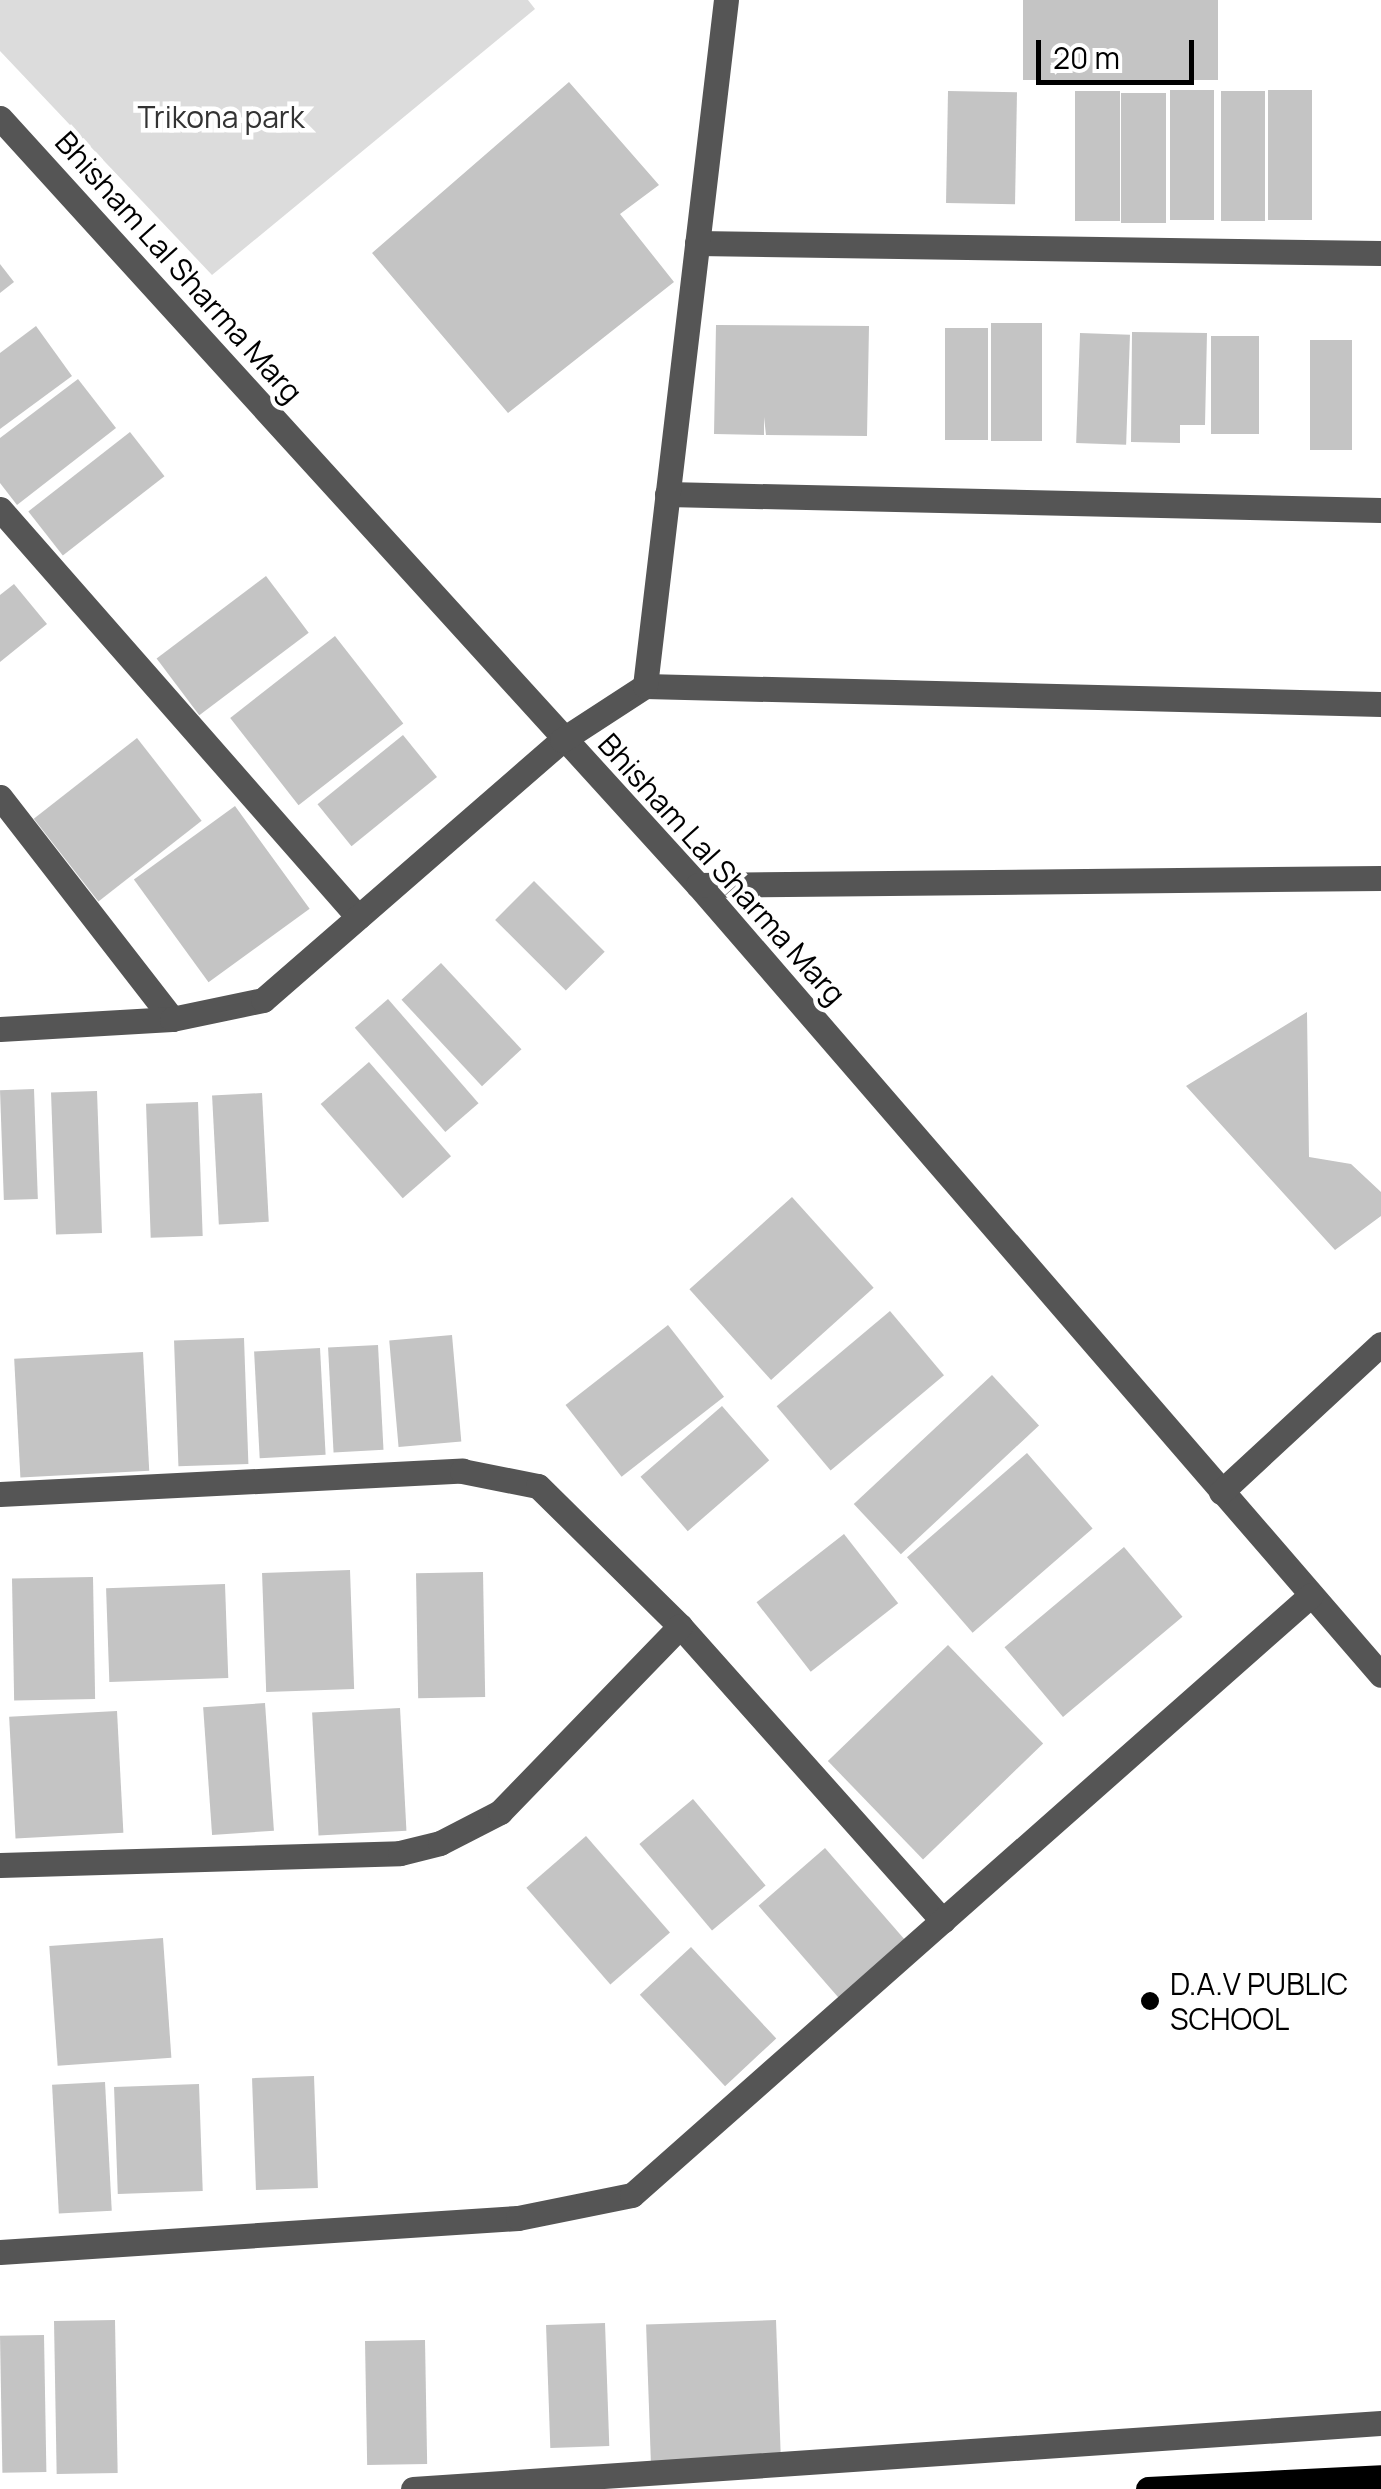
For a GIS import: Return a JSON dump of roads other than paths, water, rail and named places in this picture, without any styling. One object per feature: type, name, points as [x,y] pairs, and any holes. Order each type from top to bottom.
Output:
[{"type":"main road","points":[[1148,2489],[1381,2477]]},
{"type":"street","points":[[645,686],[726,0]]},
{"type":"street","name":"Bhisham Lal Sharma Marg","points":[[0,118],[698,885],[1381,1675]]},
{"type":"street","points":[[697,243],[1381,252]]},
{"type":"street","points":[[667,494],[1381,510]]},
{"type":"street","points":[[0,510],[358,917]]},
{"type":"street","points":[[0,1029],[172,1019],[263,1000],[562,740],[645,686],[1381,704]]},
{"type":"street","points":[[0,798],[172,1019]]},
{"type":"street","points":[[698,885],[1381,878]]},
{"type":"street","points":[[1220,1492],[1381,1344]]},
{"type":"street","points":[[0,1494],[508,1475],[565,1508],[680,1626],[943,1921]]},
{"type":"street","points":[[0,2252],[518,2218],[632,2195],[1311,1595]]},
{"type":"street","points":[[0,1865],[400,1853],[440,1843],[500,1812],[680,1626]]},
{"type":"street","points":[[413,2489],[1381,2423]]},
{"type":"place","name":"D.A.V PUBLIC SCHOOL","points":[[1150,2001]]},
{"type":"park label","name":"Trikona park","points":[[221,117]]}]
